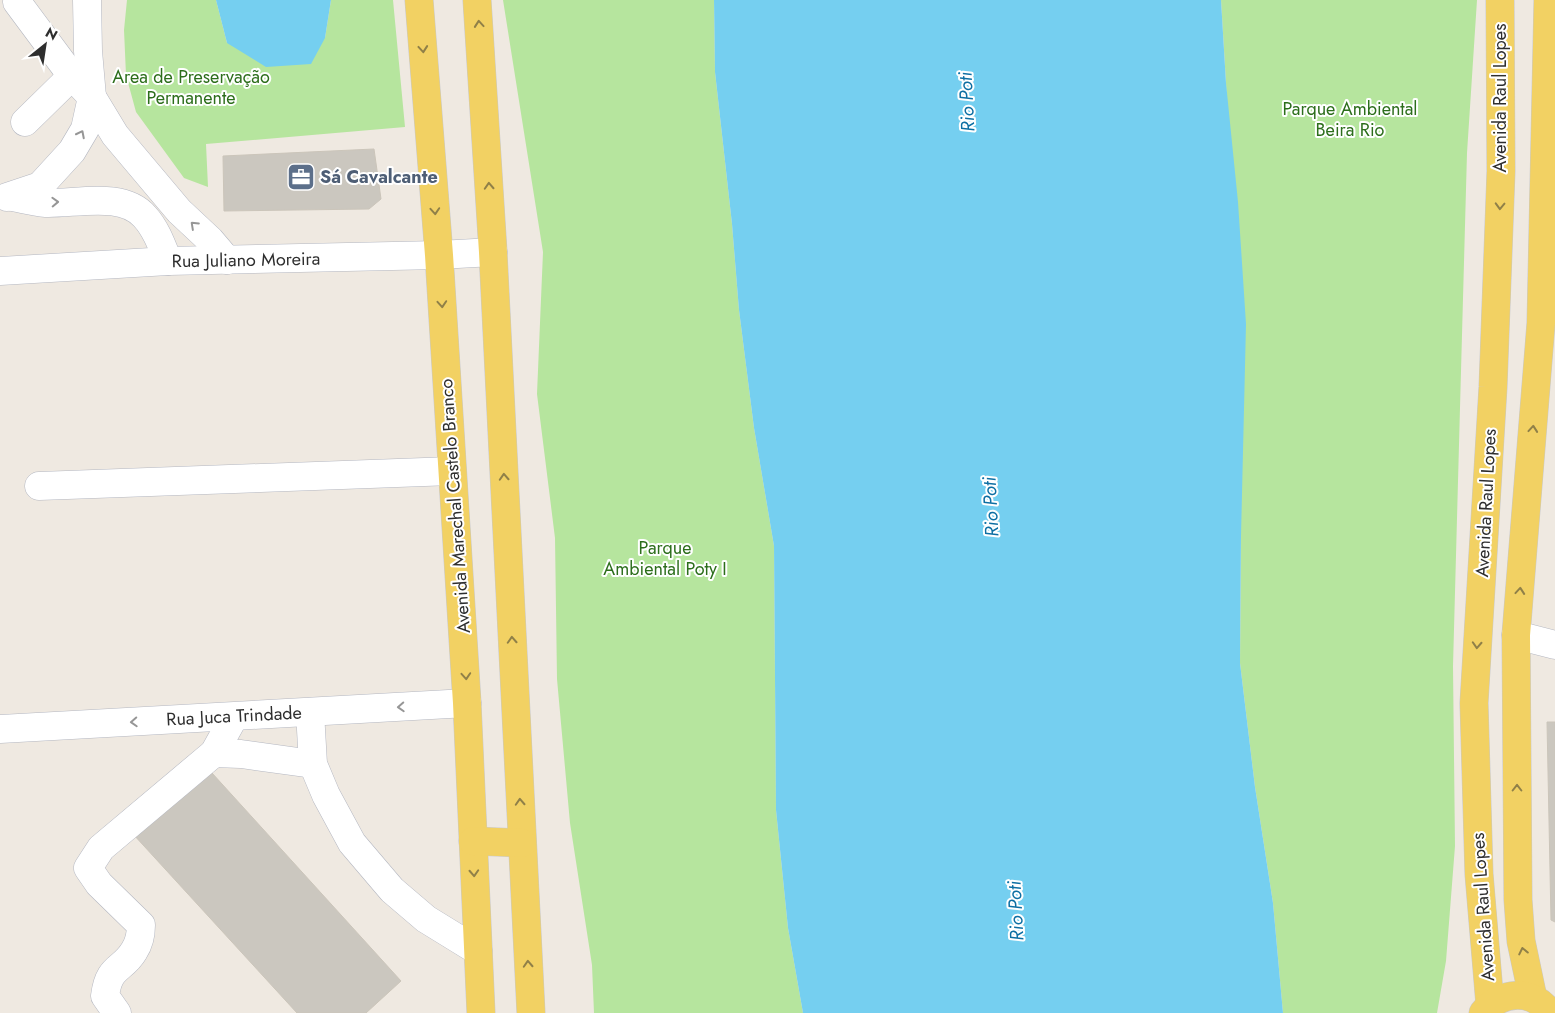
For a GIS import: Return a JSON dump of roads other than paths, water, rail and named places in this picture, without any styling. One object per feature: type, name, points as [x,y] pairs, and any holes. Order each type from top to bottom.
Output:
[{"type":"main road","name":"Avenida Marechal Castelo Branco","points":[[419,0],[439,255],[468,703],[481,1013]]},
{"type":"main road","points":[[477,0],[493,252],[531,1013]]},
{"type":"main road","name":"Avenida Raul Lopes","points":[[1487,1009],[1479,874],[1474,703],[1492,397],[1501,171],[1500,0]]},
{"type":"main road","name":"Avenida Raul Lopes","points":[[1546,1005],[1521,941],[1518,900],[1516,635],[1548,325],[1548,0]]},
{"type":"main road","points":[[473,841],[522,843]]},
{"type":"main road","points":[[1487,1009],[1503,997],[1518,995],[1546,1005]]},
{"type":"street","points":[[4,197],[40,186],[72,151],[85,129],[92,97],[88,51],[87,0]]},
{"type":"street","points":[[16,3],[72,76],[92,97],[115,135],[179,211],[228,260]]},
{"type":"street","points":[[25,122],[72,76]]},
{"type":"street","points":[[4,197],[45,202],[119,202],[135,208],[145,217],[160,242],[168,261]]},
{"type":"street","name":"Rua Juliano Moreira","points":[[0,271],[168,261],[439,255],[493,252]]},
{"type":"street","points":[[39,486],[452,471]]},
{"type":"street","points":[[1516,635],[1555,645]]},
{"type":"street","name":"Rua Juca Trindade","points":[[0,729],[468,703]]},
{"type":"street","points":[[310,712],[313,764],[326,795],[352,843],[392,890],[426,919],[478,951]]},
{"type":"street","points":[[117,1013],[105,996],[106,983],[113,972],[134,952],[140,938],[141,924],[99,884],[88,868],[89,864],[101,848],[214,753],[234,716]]},
{"type":"street","points":[[214,753],[313,764]]},
{"type":"water","points":[[216,0],[331,0],[325,38],[311,64],[266,67],[227,43]]},
{"type":"water","name":"Rio Poti","points":[[714,0],[1221,0],[1246,324],[1240,663],[1255,787],[1273,903],[1283,1013],[803,1013],[788,928],[776,810],[774,546],[754,428],[739,310],[732,224],[715,72]]},
{"type":"place","name":"Sá Cavalcante","points":[[301,177]]},
{"type":"park label","name":"Area de Preservação Permanente","points":[[191,87]]},
{"type":"park label","name":"Parque Ambiental Beira Rio","points":[[1350,119]]},
{"type":"park label","name":"Parque Ambiental Poty I","points":[[665,558]]}]
